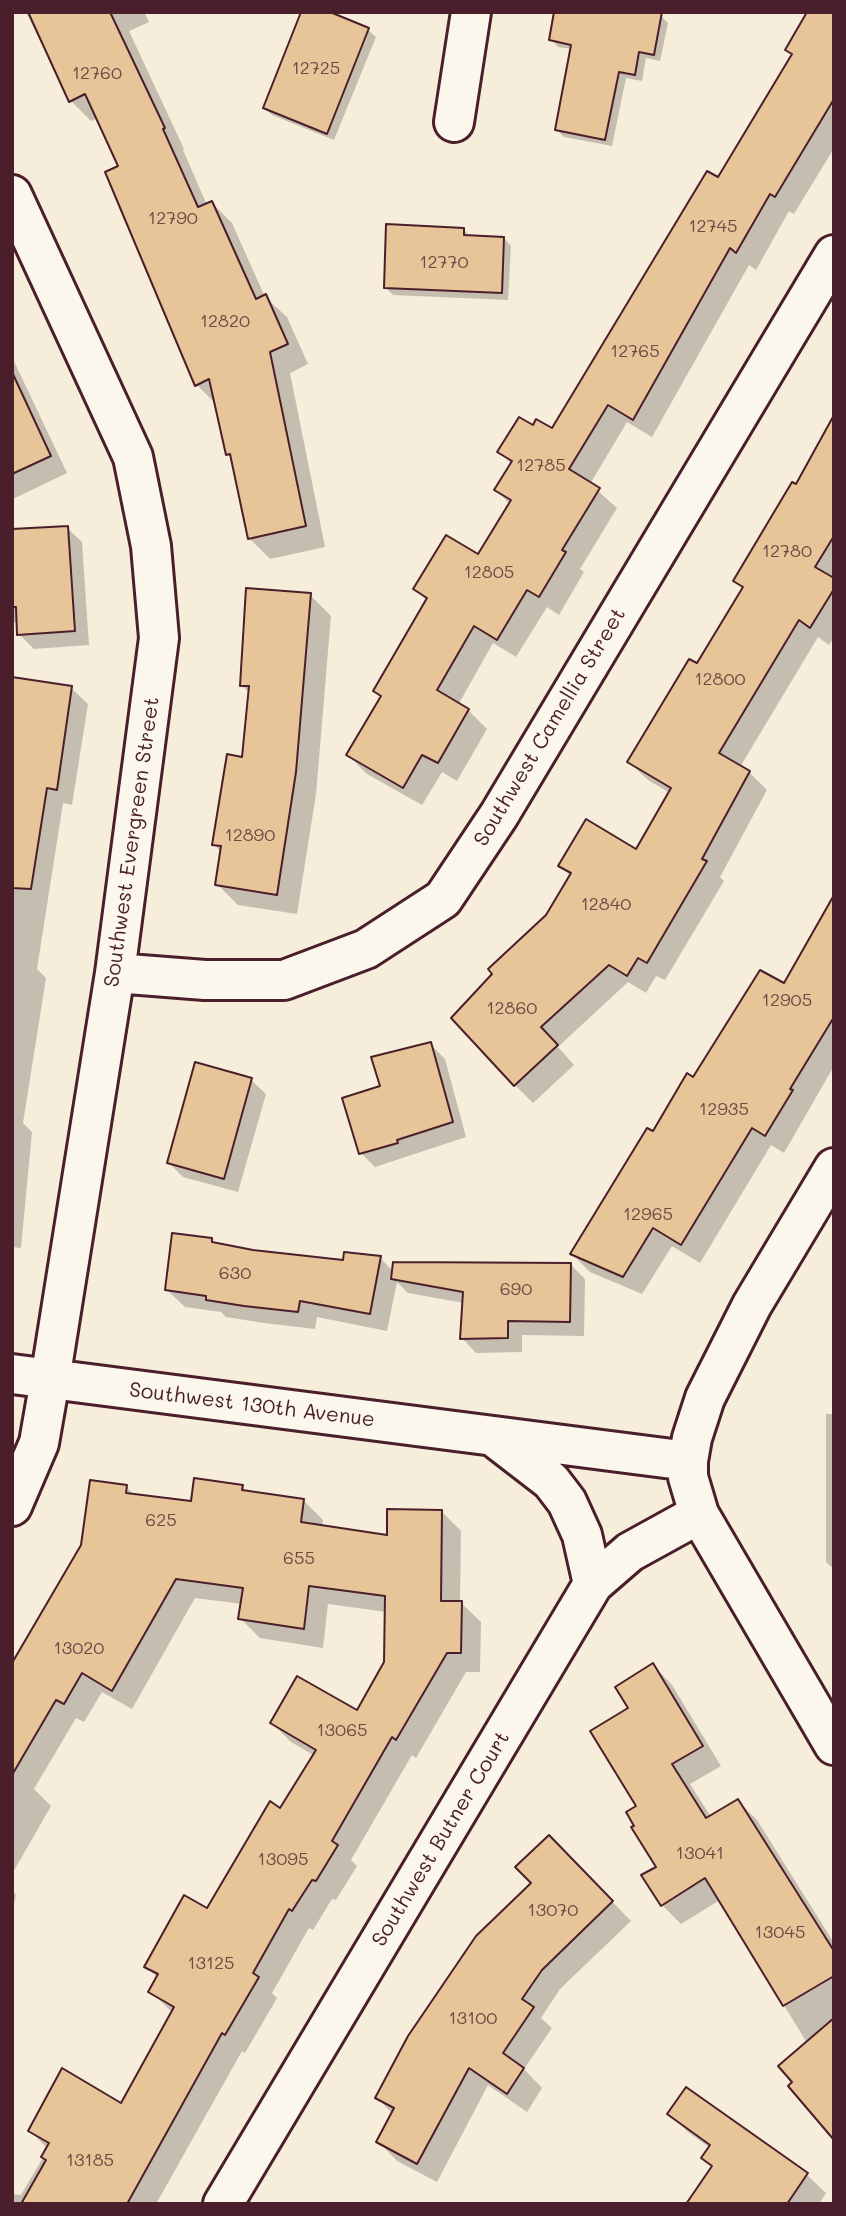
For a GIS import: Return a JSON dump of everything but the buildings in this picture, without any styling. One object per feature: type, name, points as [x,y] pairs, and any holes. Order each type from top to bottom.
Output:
[{"type":"street","points":[[454,122],[471,12]]},
{"type":"street","name":"Southwest Evergreen Street","points":[[12,195],[133,457],[151,546],[159,638],[115,973],[40,1443],[12,1506]]},
{"type":"street","name":"Southwest Camellia Street","points":[[115,973],[205,980],[284,980],[366,949],[443,898],[499,815],[834,255]]},
{"type":"street","points":[[834,1168],[751,1305],[705,1398],[692,1438],[688,1461],[688,1477],[699,1514],[834,1745]]},
{"type":"street","name":"Southwest 130th Avenue","points":[[12,1374],[688,1461]]},
{"type":"street","name":"Southwest 130th Avenue","points":[[492,1436],[551,1480],[568,1502],[582,1535],[593,1584]]},
{"type":"street","name":"Southwest Butner Court","points":[[223,2204],[593,1584],[630,1552],[699,1514]]}]
